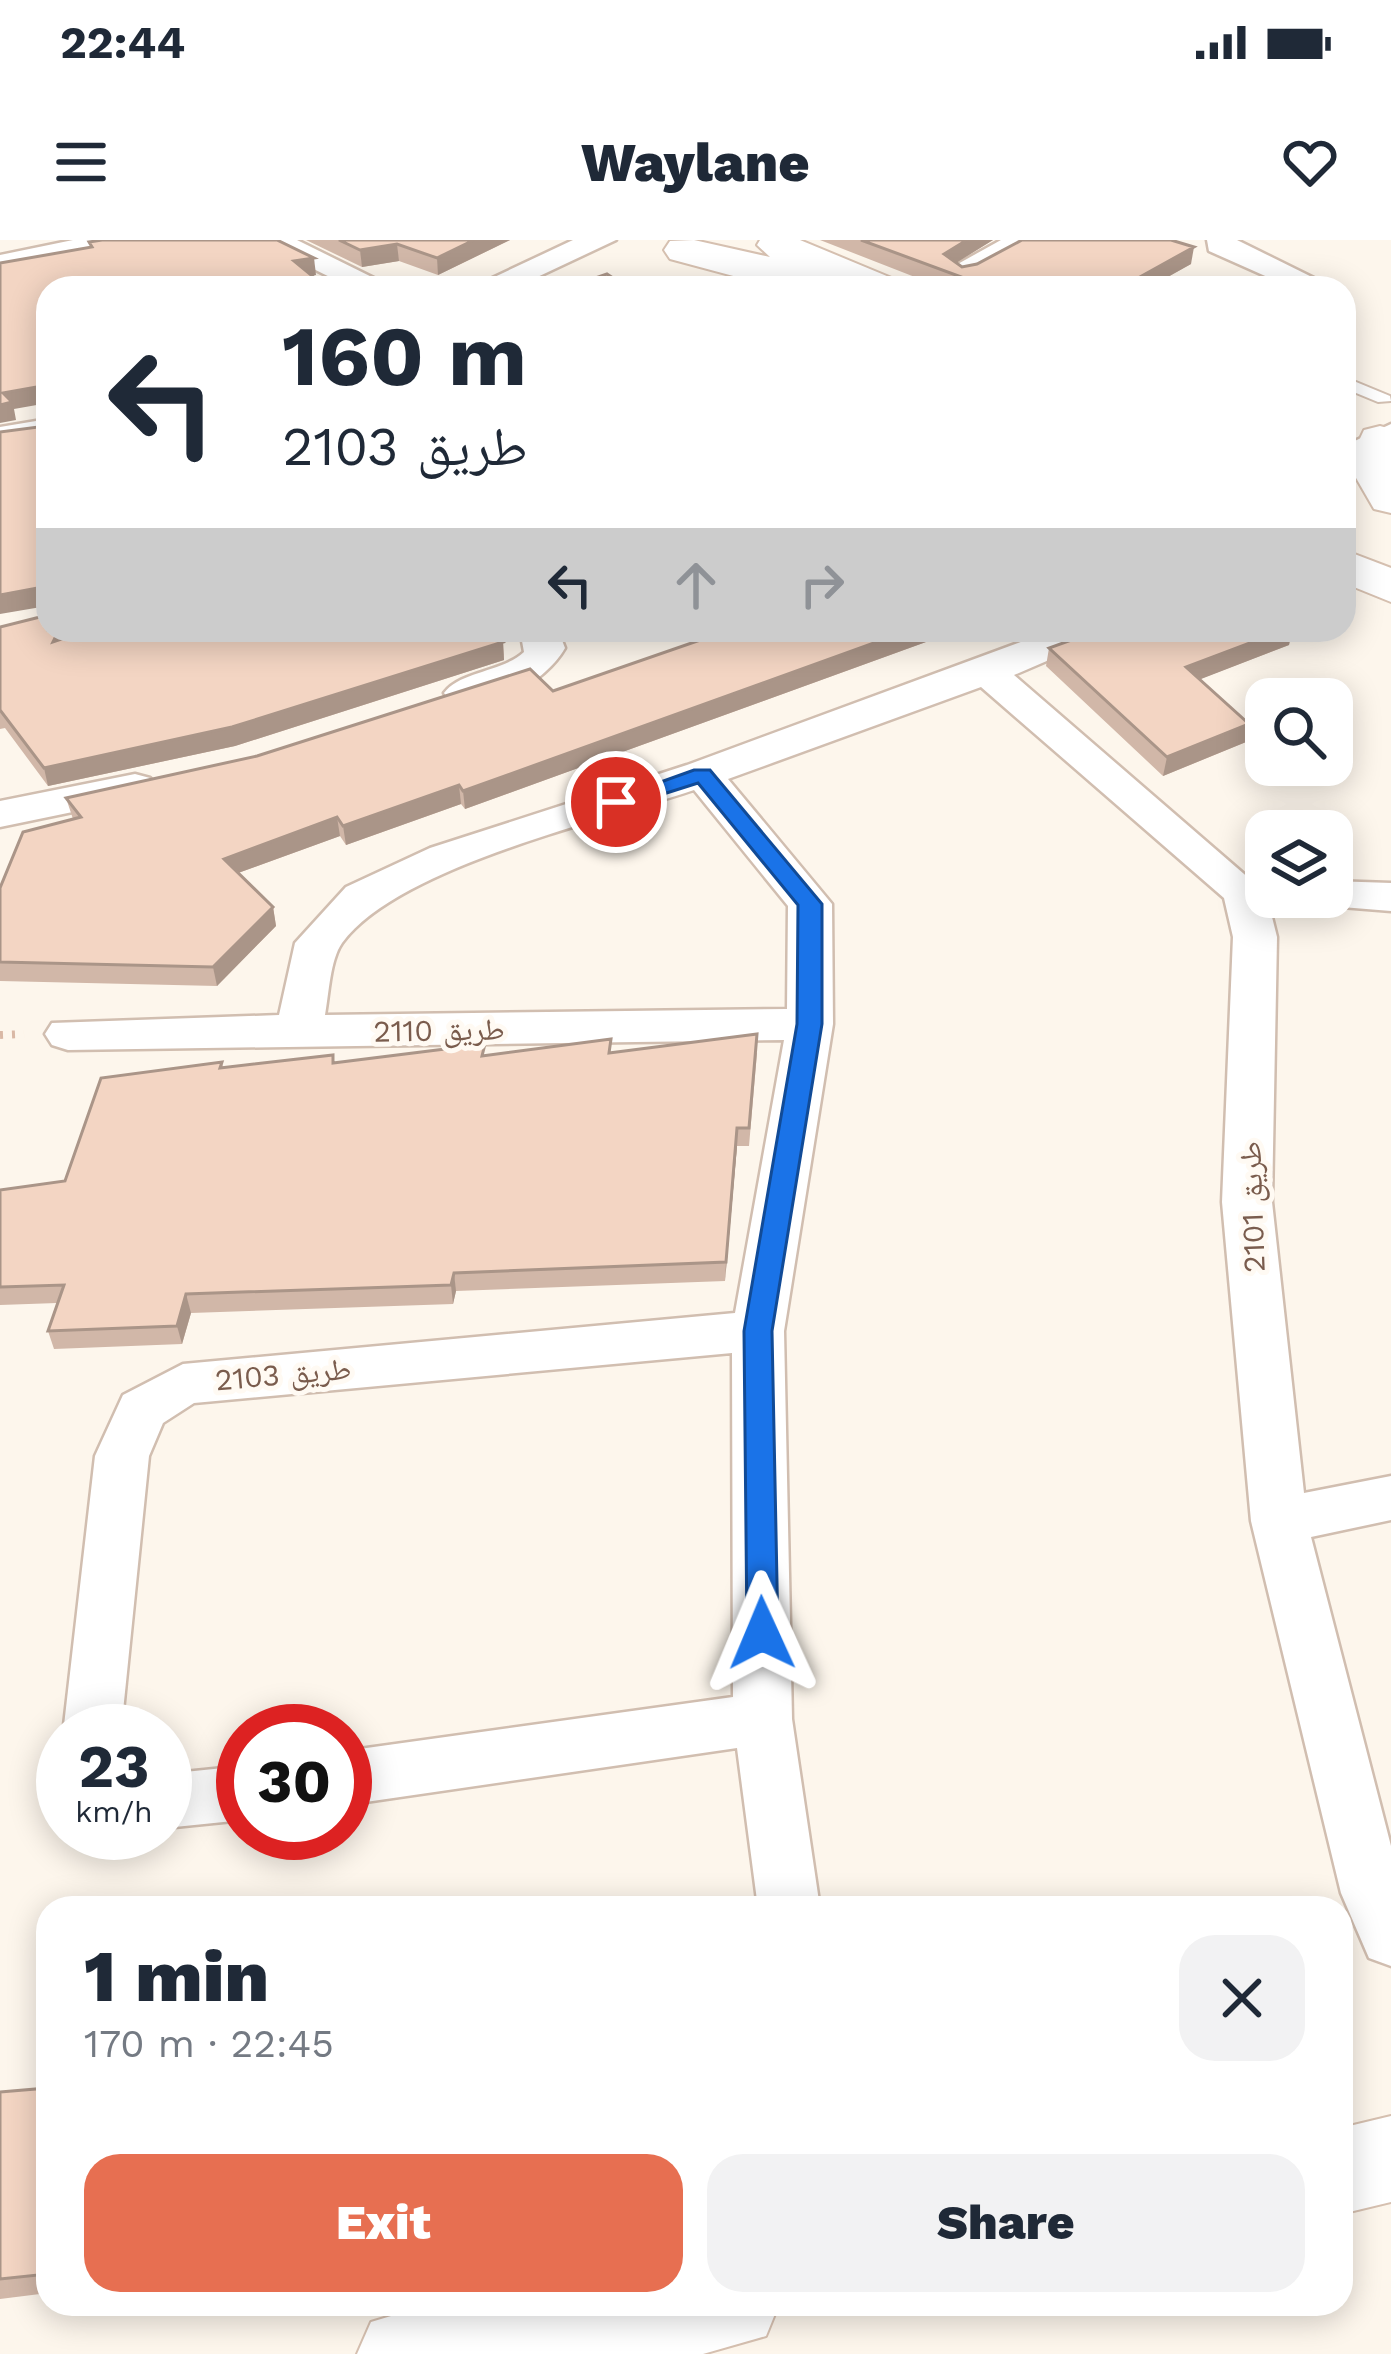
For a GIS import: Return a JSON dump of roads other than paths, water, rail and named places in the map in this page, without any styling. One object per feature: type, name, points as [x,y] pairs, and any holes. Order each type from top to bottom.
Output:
[{"type":"main road","points":[[765,240],[850,276]]},
{"type":"main road","points":[[673,245],[740,276]]},
{"type":"main road","points":[[673,245],[782,276]]},
{"type":"main road","points":[[1367,416],[1371,464],[1391,499]]},
{"type":"main road","points":[[1356,510],[1391,526]]},
{"type":"main road","points":[[1356,570],[1391,586]]},
{"type":"main road","points":[[1353,2168],[1391,2159]]},
{"type":"main road","points":[[404,2354],[655,2316]]},
{"type":"street","points":[[0,264],[120,240]]},
{"type":"street","points":[[272,240],[352,276]]},
{"type":"street","points":[[515,276],[600,240]]},
{"type":"street","points":[[963,270],[1027,240]]},
{"type":"street","points":[[1182,244],[1225,242],[1294,276]]},
{"type":"street","points":[[0,437],[36,431]]},
{"type":"street","points":[[428,706],[528,670],[546,648],[543,642]]},
{"type":"street","points":[[299,1032],[317,943],[361,897],[445,858],[702,775],[1058,642]]},
{"type":"street","name":"طريق 2101","points":[[987,672],[1245,886]]},
{"type":"street","points":[[702,775],[810,904],[810,1024],[758,1331],[764,1719],[788,1896]]},
{"type":"street","points":[[0,814],[182,777]]},
{"type":"street","points":[[1353,896],[1391,897]]},
{"type":"street","name":"طريق 2101","points":[[1255,918],[1247,1202],[1280,1521],[1372,1893],[1391,1937]]},
{"type":"street","name":"طريق 2110","points":[[68,1034],[810,1024]]},
{"type":"street","name":"طريق 2103","points":[[94,1704],[122,1456],[142,1410],[182,1384],[758,1331]]},
{"type":"street","points":[[1280,1521],[1391,1498]]},
{"type":"street","points":[[372,1774],[764,1719]]}]
